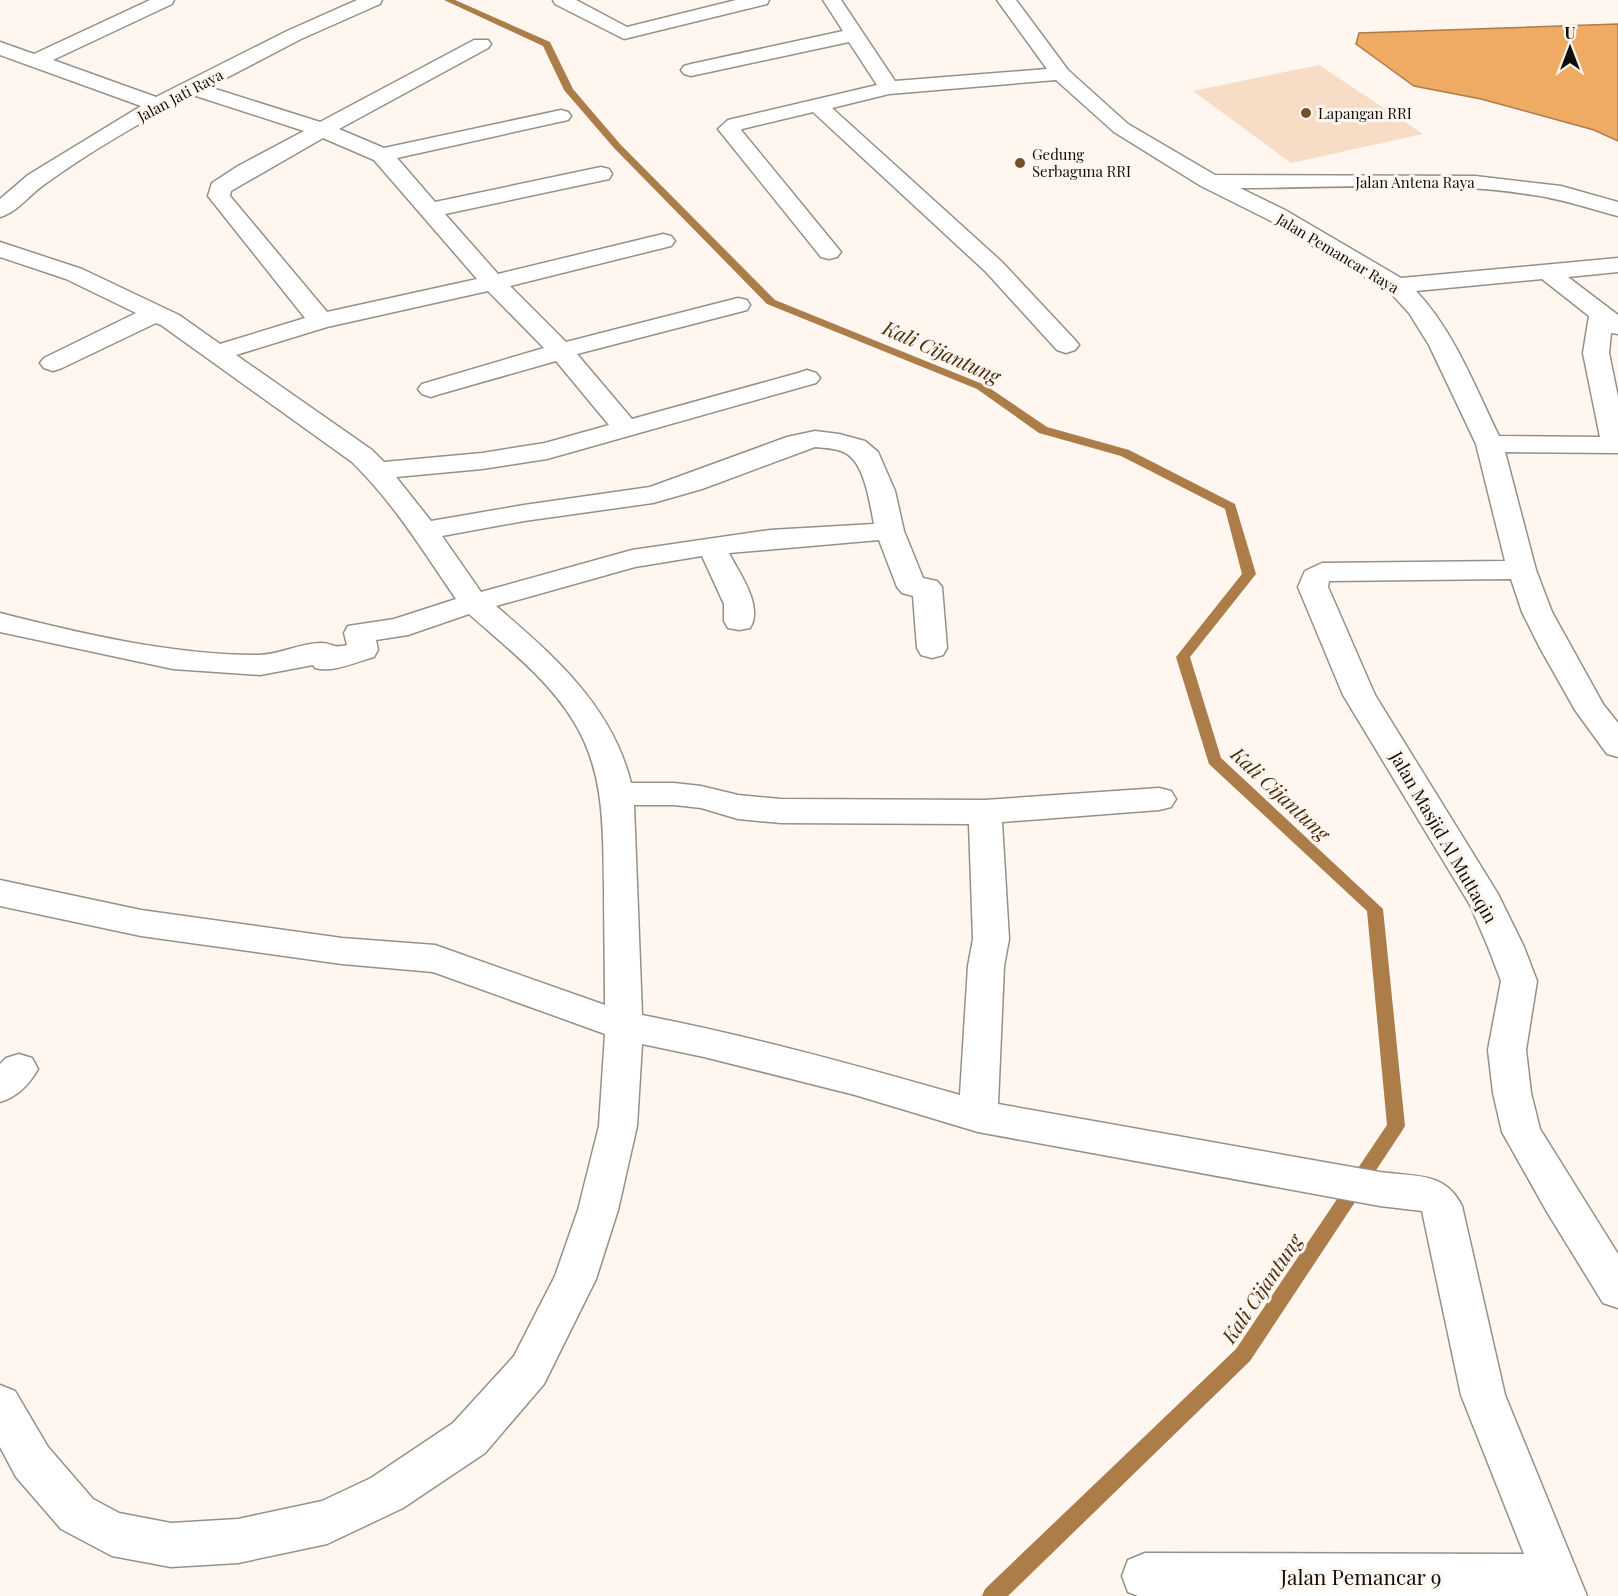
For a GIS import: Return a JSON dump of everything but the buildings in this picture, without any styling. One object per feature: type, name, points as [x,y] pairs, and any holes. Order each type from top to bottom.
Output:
[{"type":"street","points":[[35,61],[165,0]]},
{"type":"street","name":"Jalan Jati Raya","points":[[0,210],[36,180],[157,105],[294,35],[373,0]]},
{"type":"street","points":[[565,0],[624,33],[760,0]]},
{"type":"street","points":[[832,0],[889,88]]},
{"type":"street","name":"Jalan Pemancar Raya","points":[[1006,0],[1061,74],[1120,128],[1209,182],[1277,215],[1397,286],[1419,309],[1442,345],[1489,444],[1522,570],[1537,612],[1555,648],[1592,710],[1618,746]]},
{"type":"street","points":[[691,70],[853,35]]},
{"type":"street","points":[[321,321],[223,202],[219,192],[226,182],[482,44]]},
{"type":"street","points":[[2,50],[157,105]]},
{"type":"street","points":[[829,252],[729,129],[735,124],[889,88],[1061,74]]},
{"type":"street","points":[[192,88],[324,130],[382,155],[493,283],[561,351],[627,430]]},
{"type":"street","points":[[816,104],[994,267],[1066,345]]},
{"type":"street","points":[[382,155],[561,116]]},
{"type":"street","points":[[431,210],[601,174]]},
{"type":"street","name":"Jalan Antena Raya","points":[[1209,182],[1487,182],[1532,186],[1564,192],[1618,209]]},
{"type":"street","points":[[218,353],[321,321],[493,283],[663,241]]},
{"type":"street","points":[[0,249],[74,274],[170,320],[362,456],[377,471],[424,531],[474,603],[532,654],[554,676],[587,716],[608,756],[617,794],[624,1026],[618,1126],[598,1210],[575,1279],[529,1370],[469,1438],[387,1493],[327,1522],[238,1541],[171,1545],[112,1534],[77,1514],[32,1462],[0,1405]]},
{"type":"street","points":[[1397,286],[1618,265]]},
{"type":"street","points":[[1489,444],[1617,445],[1596,353],[1610,321],[1547,272]]},
{"type":"street","points":[[430,389],[561,351],[738,305]]},
{"type":"street","points":[[53,363],[156,313]]},
{"type":"street","points":[[377,471],[482,461],[547,451],[807,378]]},
{"type":"street","points":[[424,531],[524,513],[653,495],[692,483],[796,443],[815,439],[839,442],[856,447],[868,458],[881,491],[890,531],[912,587],[927,587],[932,648]]},
{"type":"street","points":[[0,622],[28,630],[173,658],[260,665],[322,653],[326,661],[363,650],[359,633],[397,628],[474,603],[632,559],[712,546],[814,535],[890,531]]},
{"type":"street","points":[[712,546],[739,604],[739,621]]},
{"type":"street","name":"Jalan Masjid Al Muttaqin","points":[[1522,570],[1322,572],[1315,577],[1313,587],[1359,695],[1486,903],[1506,947],[1519,981],[1507,1050],[1512,1093],[1521,1132],[1618,1290]]},
{"type":"street","points":[[617,794],[674,794],[701,797],[738,807],[781,811],[985,812],[1159,799]]},
{"type":"street","points":[[978,1116],[986,966],[991,939],[985,812]]},
{"type":"street","points":[[0,893],[141,923],[331,949],[435,959],[624,1026],[704,1042],[808,1068],[978,1116],[1380,1189],[1433,1196],[1442,1206],[1483,1395],[1561,1586]]},
{"type":"street","name":"Jalan Pemancar 9","points":[[1145,1576],[1561,1586]]},
{"type":"shaded area","points":[[1618,24],[1618,141],[1594,130],[1481,99],[1414,86],[1356,44],[1359,33]]},
{"type":"shaded area","name":"Lapangan RRI","points":[[1319,65],[1423,134],[1291,163],[1193,91]]},
{"type":"waterway","name":"Kali Cijantung","points":[[448,0],[547,44],[569,90],[617,146],[771,302],[981,387],[1043,430],[1125,453],[1231,507],[1249,574],[1183,657],[1214,760],[1375,909],[1396,1126],[1243,1355],[993,1596]]},
{"type":"place","name":"Lapangan RRI","points":[[1306,113]]},
{"type":"place","name":"Gedung Serbaguna RRI","points":[[1020,163]]}]
